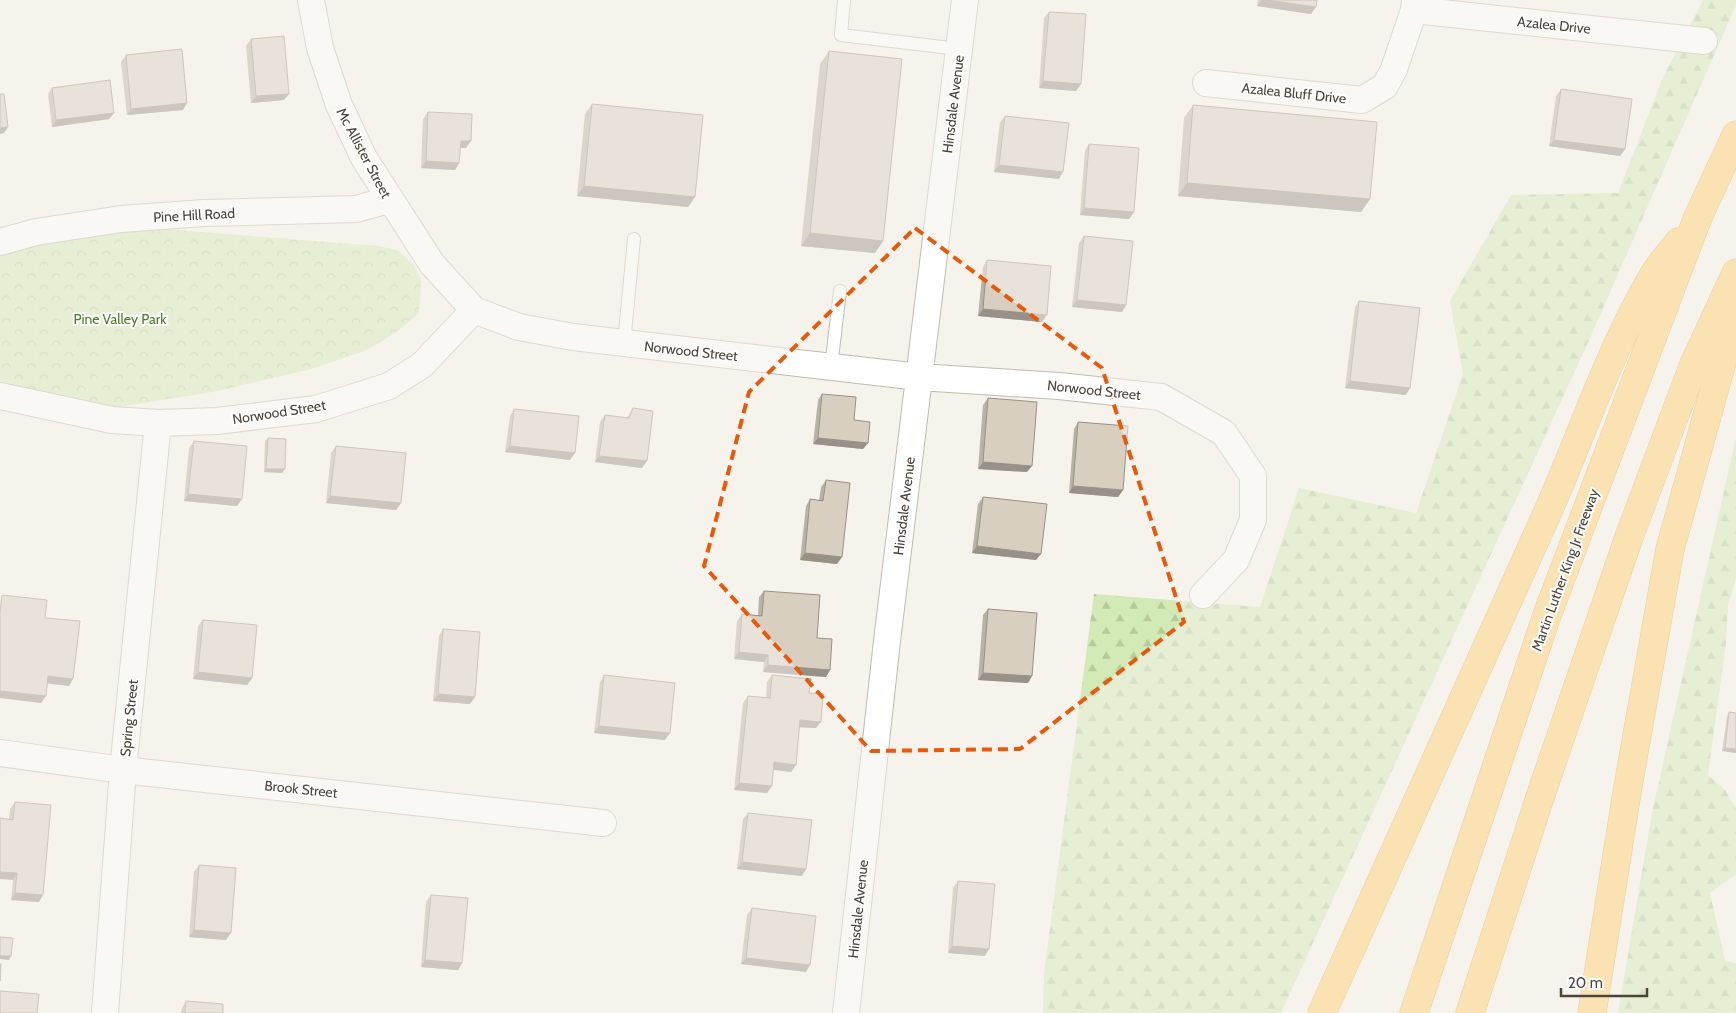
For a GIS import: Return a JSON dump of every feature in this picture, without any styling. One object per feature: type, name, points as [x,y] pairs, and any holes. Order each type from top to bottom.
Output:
[{"type":"highway","name":"Martin Luther King Jr Freeway","points":[[1414,1013],[1547,615],[1698,217],[1736,135]]},
{"type":"highway","points":[[1322,1013],[1546,517],[1618,344],[1654,275],[1698,217]]},
{"type":"highway","points":[[1470,1013],[1540,797],[1629,537],[1694,364],[1736,273]]},
{"type":"highway","points":[[1592,1013],[1627,792],[1670,549],[1736,312]]},
{"type":"street","name":"Mc Allister Street","points":[[311,0],[320,48],[339,104],[364,158],[389,200],[432,264],[474,310]]},
{"type":"street","name":"Hinsdale Avenue","points":[[846,1013],[965,0]]},
{"type":"street","name":"Azalea Drive","points":[[1414,5],[1704,42]]},
{"type":"street","name":"Azalea Bluff Drive","points":[[1206,83],[1362,100],[1385,86],[1394,69],[1414,5]]},
{"type":"street","name":"Pine Hill Road","points":[[0,242],[36,232],[121,219],[204,213],[356,209],[389,200]]},
{"type":"street","name":"Norwood Street","points":[[0,396],[112,420],[158,423],[276,416],[316,409],[389,386],[422,365],[474,310],[519,327],[572,337],[920,377],[1059,386],[1161,397],[1224,432],[1253,476],[1253,520],[1236,560],[1203,594]]},
{"type":"street","name":"Spring Street","points":[[105,1013],[123,770],[158,423]]},
{"type":"street","name":"Brook Street","points":[[0,753],[123,770],[603,822]]},
{"type":"lane","points":[[844,0],[842,35],[959,49]]},
{"type":"lane","points":[[624,343],[634,240]]},
{"type":"lane","points":[[831,366],[840,292]]},
{"type":"highlighted area","points":[[915,228],[1102,368],[1184,622],[1020,749],[871,751],[704,566],[749,392]]},
{"type":"green space","points":[[1703,0],[1736,0],[1736,5],[1590,338],[1281,1013],[1043,1013],[1044,973],[1094,594],[1260,607],[1299,488],[1416,513],[1463,374],[1450,301],[1511,195],[1618,193],[1663,77]]},
{"type":"green space","name":"Pine Valley Park","points":[[151,228],[378,246],[397,250],[413,264],[421,279],[419,313],[398,331],[367,350],[311,369],[218,391],[119,407],[46,396],[0,386],[0,253],[20,247]]},
{"type":"green space","points":[[1736,437],[1736,578],[1728,605],[1726,643],[1708,775],[1725,790],[1736,808],[1736,874],[1710,893],[1725,960],[1736,964],[1736,1013],[1618,1013],[1652,813]]},
{"type":"building","points":[[1267,0],[1317,0],[1316,7]]},
{"type":"building","points":[[1049,12],[1086,14],[1081,84],[1043,81]]},
{"type":"building","points":[[284,36],[289,94],[256,96],[251,39]]},
{"type":"building","points":[[182,49],[187,103],[131,109],[126,55]]},
{"type":"building","points":[[829,51],[902,59],[883,241],[810,233]]},
{"type":"building","points":[[110,80],[114,113],[56,120],[52,88]]},
{"type":"building","points":[[1561,89],[1632,99],[1625,149],[1554,140]]},
{"type":"building","points":[[0,94],[4,94],[8,127],[0,128]]},
{"type":"building","points":[[592,104],[703,115],[695,197],[584,186]]},
{"type":"building","points":[[1193,105],[1377,122],[1370,199],[1187,183]]},
{"type":"building","points":[[428,112],[472,114],[471,141],[461,141],[459,163],[426,161]]},
{"type":"building","points":[[1005,116],[1069,123],[1063,172],[999,165]]},
{"type":"building","points":[[1089,144],[1139,148],[1134,212],[1084,208]]},
{"type":"building","points":[[1084,236],[1133,241],[1126,305],[1077,300]]},
{"type":"building","points":[[987,260],[1051,266],[1047,315],[983,309]]},
{"type":"building","points":[[1359,301],[1420,308],[1410,388],[1350,381]]},
{"type":"building","points":[[822,394],[856,397],[854,420],[870,422],[868,443],[818,438]]},
{"type":"building","points":[[988,398],[1037,402],[1032,466],[983,462]]},
{"type":"building","points":[[633,408],[653,411],[647,461],[599,456],[605,415],[629,418]]},
{"type":"building","points":[[514,409],[579,416],[575,453],[510,446]]},
{"type":"building","points":[[1078,422],[1128,426],[1123,490],[1073,486]]},
{"type":"building","points":[[268,438],[286,439],[285,469],[266,469]]},
{"type":"building","points":[[194,441],[247,446],[242,499],[188,494]]},
{"type":"building","points":[[336,446],[406,453],[401,503],[330,496]]},
{"type":"building","points":[[826,480],[850,483],[842,557],[805,553],[810,499],[823,501]]},
{"type":"building","points":[[983,497],[1047,504],[1041,554],[977,546]]},
{"type":"building","points":[[764,591],[820,595],[817,638],[832,639],[830,670],[768,665],[768,655],[739,652],[742,614],[762,616]]},
{"type":"building","points":[[2,595],[47,600],[45,618],[80,621],[73,679],[48,676],[46,696],[0,691],[0,612]]},
{"type":"building","points":[[988,609],[1037,613],[1032,676],[983,673]]},
{"type":"building","points":[[203,620],[257,625],[252,678],[198,672]]},
{"type":"building","points":[[443,629],[480,632],[475,697],[438,694]]},
{"type":"building","points":[[604,675],[675,683],[670,733],[599,726]]},
{"type":"building","points":[[772,675],[811,679],[809,693],[823,694],[821,722],[800,720],[796,765],[774,762],[772,786],[739,783],[748,696],[770,698]]},
{"type":"building","points":[[1729,712],[1736,713],[1736,749],[1725,748]]},
{"type":"building","points":[[15,802],[51,805],[43,895],[15,893],[17,873],[0,872],[0,818],[13,820]]},
{"type":"building","points":[[748,813],[812,820],[806,869],[742,862]]},
{"type":"building","points":[[199,865],[236,868],[231,933],[194,930]]},
{"type":"building","points":[[958,881],[995,884],[989,949],[952,946]]},
{"type":"building","points":[[431,895],[468,898],[462,963],[425,960]]},
{"type":"building","points":[[752,908],[816,916],[810,965],[746,958]]},
{"type":"building","points":[[0,937],[13,938],[11,956],[0,956]]},
{"type":"building","points":[[0,991],[39,994],[37,1013],[0,1013]]},
{"type":"building","points":[[186,1001],[223,1004],[223,1013],[185,1013]]}]
